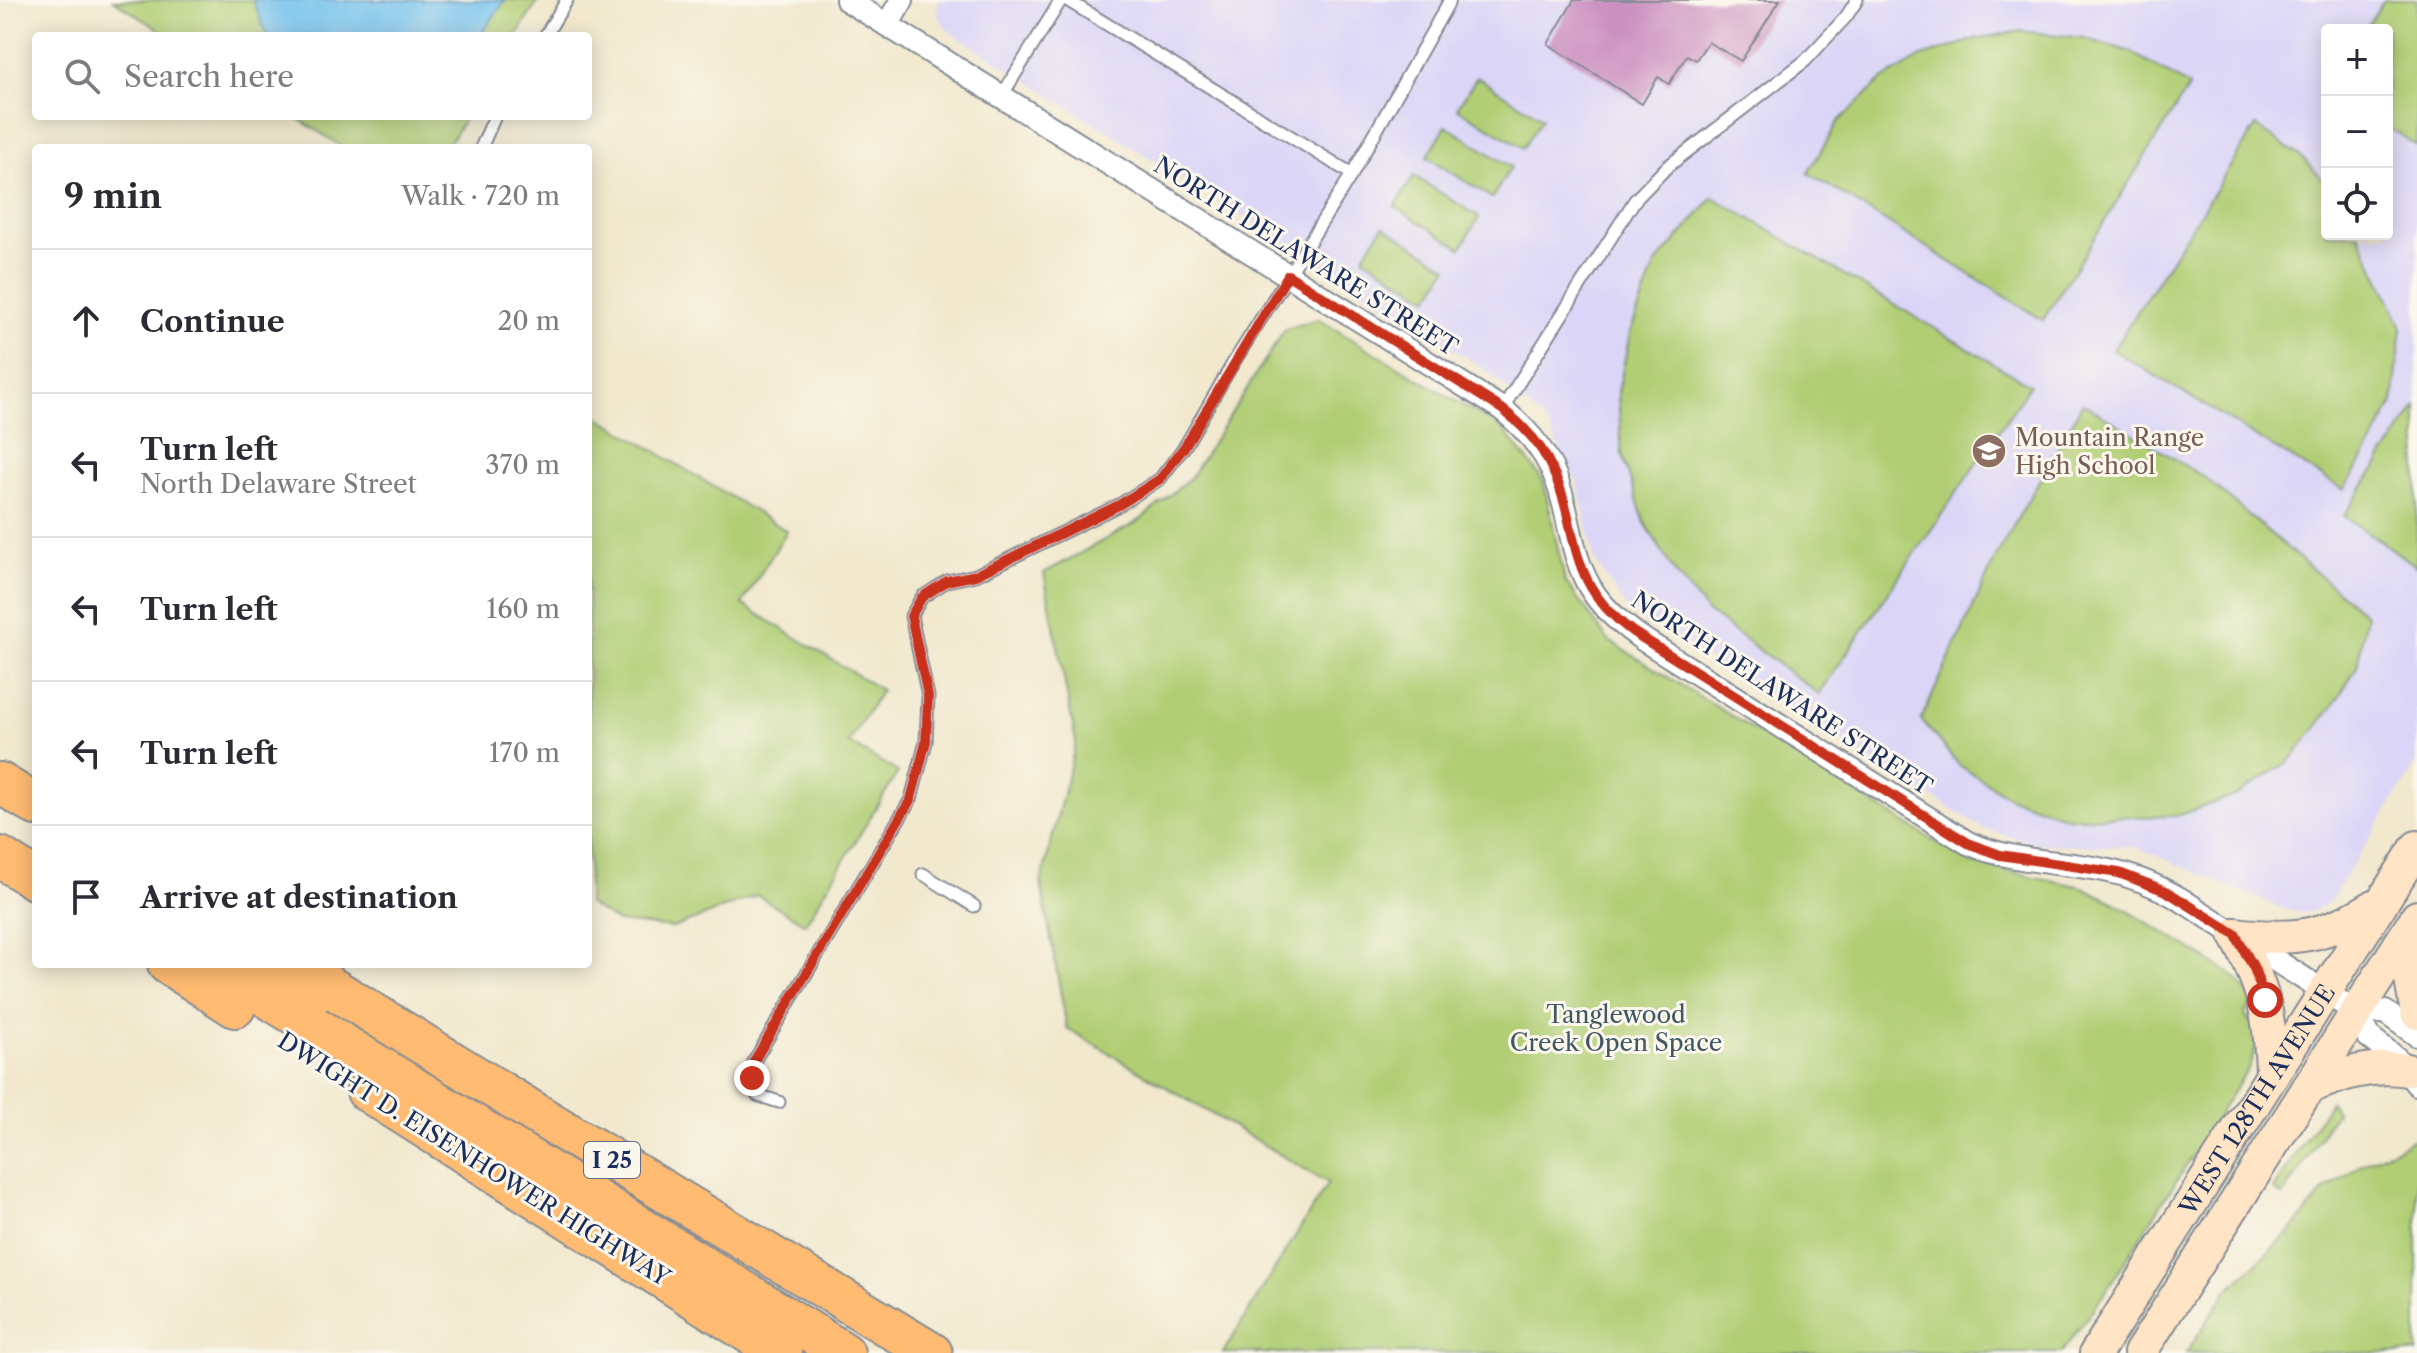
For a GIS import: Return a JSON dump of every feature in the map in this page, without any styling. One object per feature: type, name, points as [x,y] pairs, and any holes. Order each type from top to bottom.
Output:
[{"type":"highway","points":[[0,783],[32,803]]},
{"type":"highway","points":[[0,804],[32,824]]},
{"type":"highway","points":[[0,833],[32,853]]},
{"type":"highway","points":[[0,857],[32,877]]},
{"type":"highway","name":"DWIGHT D. EISENHOWER HIGHWAY","points":[[174,968],[781,1353]]},
{"type":"highway","points":[[219,968],[844,1353]]},
{"type":"highway","points":[[265,968],[890,1353]]},
{"type":"highway","name":"I 25","points":[[299,968],[932,1353]]},
{"type":"main road","name":"WEST 128TH AVENUE","points":[[2096,1353],[2417,847]]},
{"type":"main road","points":[[2235,934],[2273,939],[2307,936],[2339,927],[2383,901]]},
{"type":"main road","points":[[2414,921],[2411,980],[2417,1013]]},
{"type":"main road","name":"WEST 128TH AVENUE","points":[[2140,1353],[2414,921]]},
{"type":"main road","points":[[2235,934],[2254,968],[2265,1000],[2271,1035],[2272,1076]]},
{"type":"main road","points":[[2308,1088],[2362,1069],[2382,1066],[2412,1077]]},
{"type":"street","name":"NORTH DELAWARE STREET","points":[[847,0],[1502,409],[1529,433],[1547,458],[1561,492],[1579,563],[1593,592],[1610,613],[1633,632],[1968,843],[2000,855],[2100,869],[2166,891],[2356,1012],[2368,1036],[2389,1051],[2412,1077]]},
{"type":"street","points":[[887,25],[902,0]]},
{"type":"street","name":"NORTH DELAWARE STREET","points":[[2356,1012],[2385,1012],[2417,1035]]},
{"type":"lane","points":[[547,32],[567,0]]},
{"type":"lane","points":[[1001,97],[1064,0],[1352,174]]},
{"type":"lane","points":[[779,1102],[757,1095],[752,1078],[754,1061],[911,799],[926,742],[928,696],[911,616],[922,597],[947,581],[976,575],[1119,505],[1160,479],[1185,446],[1352,174],[1450,0]]},
{"type":"lane","points":[[1502,409],[1635,200],[1667,167],[1805,61],[1846,17],[1857,0]]},
{"type":"lane","points":[[483,144],[493,120]]},
{"type":"lane","points":[[923,874],[974,906]]},
{"type":"shaded area","name":"Mountain Range High School","points":[[937,0],[2417,0],[2417,763],[2331,900],[2308,913],[2289,911],[2136,847],[2036,844],[1984,829],[1627,609],[1595,561],[1577,481],[1545,421],[1480,366],[947,30],[937,14]]},
{"type":"green space","points":[[113,0],[539,0],[519,32],[163,32]]},
{"type":"green space","points":[[2384,0],[2417,0],[2417,146],[2393,131],[2393,24],[2369,24]]},
{"type":"green space","points":[[2021,31],[2084,38],[2131,52],[2189,86],[2043,320],[1808,173],[1838,122],[1882,80],[1922,57],[1975,39]]},
{"type":"green space","points":[[1477,77],[1542,118],[1523,148],[1457,108]]},
{"type":"green space","points":[[300,120],[464,120],[448,144],[338,144]]},
{"type":"green space","points":[[1446,126],[1511,167],[1492,198],[1427,157]]},
{"type":"green space","points":[[2256,126],[2303,158],[2321,178],[2321,240],[2362,240],[2402,327],[2393,403],[2344,490],[2113,350]]},
{"type":"green space","points":[[1414,176],[1479,217],[1461,248],[1395,207]]},
{"type":"green space","points":[[1713,197],[2030,385],[1819,694],[1706,611],[1673,570],[1644,521],[1622,454],[1618,393],[1630,333],[1655,265]]},
{"type":"green space","points":[[1383,226],[1448,267],[1429,298],[1363,257]]},
{"type":"green space","name":"Tanglewood Creek Open Space","points":[[1318,319],[1503,429],[1543,480],[1565,581],[1608,640],[1970,863],[2083,887],[2115,903],[2231,974],[2249,993],[2253,1003],[2245,1013],[2249,1021],[2259,1027],[2257,1046],[2249,1067],[2104,1294],[2061,1353],[1223,1353],[1328,1183],[1067,1028],[1041,883],[1076,742],[1044,573],[1139,521],[1190,478],[1285,329]]},
{"type":"green space","points":[[2083,403],[2205,478],[2366,615],[2357,667],[2333,706],[2291,760],[2237,795],[2176,816],[2070,818],[2011,798],[1959,765],[1921,720],[1997,555]]},
{"type":"green space","points":[[2417,406],[2417,566],[2344,516]]},
{"type":"green space","points":[[594,414],[787,531],[742,604],[881,690],[849,743],[898,772],[805,924],[757,895],[673,928],[618,922],[592,906]]},
{"type":"green space","points":[[2330,1102],[2336,1112],[2283,1196],[2273,1189]]},
{"type":"green space","points":[[2417,1138],[2417,1353],[2186,1353],[2227,1291],[2290,1232],[2325,1190],[2360,1165]]},
{"type":"water","points":[[253,0],[505,0],[483,32],[265,32]]},
{"type":"building","points":[[1574,0],[1780,0],[1741,61],[1708,42],[1696,60],[1687,55],[1669,84],[1658,77],[1642,104],[1548,44]]},
{"type":"place","name":"Mountain Range High School","points":[[1989,451]]},
{"type":"route","points":[[752,1078],[754,1061],[911,799],[926,742],[928,696],[911,616],[922,597],[947,581],[976,575],[1119,505],[1160,479],[1185,446],[1288,275],[1502,409],[1529,433],[1555,474],[1573,547],[1585,578],[1601,603],[1633,632],[1968,843],[2000,855],[2119,873],[2151,884],[2180,899],[2235,934],[2254,968],[2265,1000]]}]
